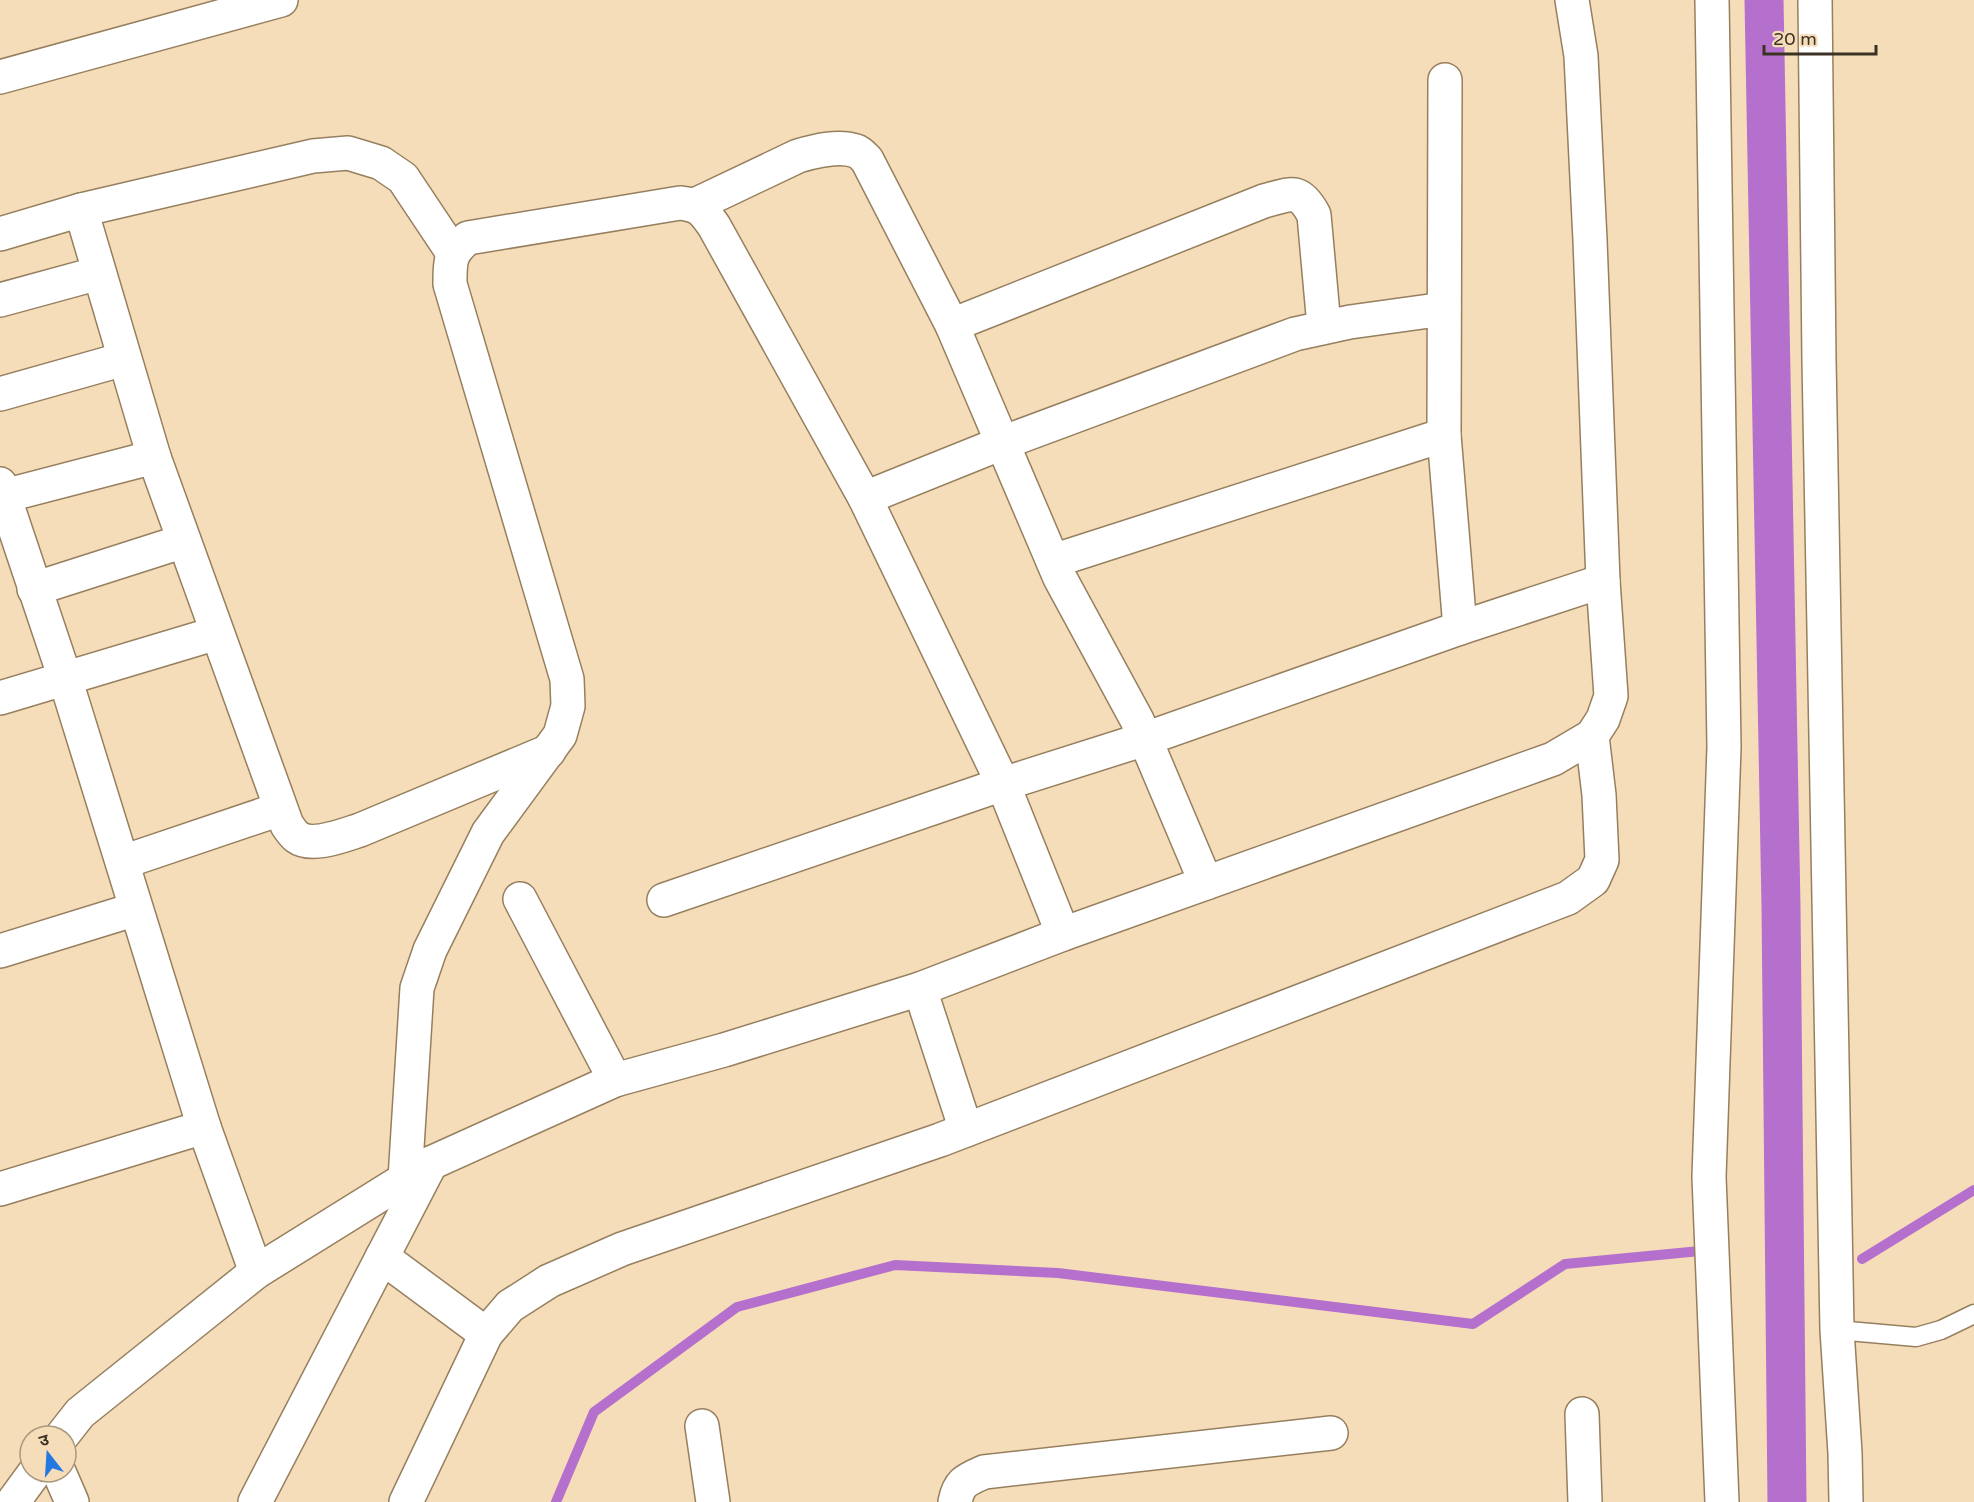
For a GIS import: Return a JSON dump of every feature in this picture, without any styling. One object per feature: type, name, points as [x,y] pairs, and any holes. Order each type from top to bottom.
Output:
[{"type":"street","points":[[0,77],[240,5],[281,0]]},
{"type":"street","points":[[71,1424],[80,1413],[256,1272],[418,1171],[615,1080],[723,1050],[920,989],[1063,934],[1553,759],[1592,736],[1603,719],[1611,696],[1603,580],[1581,56],[1572,0]]},
{"type":"street","points":[[1712,0],[1724,747],[1709,1177],[1722,1502]]},
{"type":"street","points":[[1815,0],[1819,360],[1837,1330],[1846,1502]]},
{"type":"street","points":[[1445,80],[1444,435],[1460,627]]},
{"type":"street","points":[[695,205],[813,151],[840,149],[857,151],[867,160],[952,325],[1053,561],[1145,739],[1206,883]]},
{"type":"street","points":[[0,234],[81,210],[313,156],[348,153],[381,163],[403,178],[453,253]]},
{"type":"street","points":[[952,325],[1264,201],[1293,194],[1306,200],[1314,215],[1324,326]]},
{"type":"street","points":[[255,1502],[382,1257],[418,1171],[417,988],[430,950],[488,833],[560,735],[568,706],[567,679],[450,284],[453,253],[468,238],[680,203],[695,205],[706,213],[865,498],[1003,783],[1063,934]]},
{"type":"street","points":[[81,210],[154,457],[280,809],[287,825],[298,838],[310,841],[360,830],[549,750]]},
{"type":"street","points":[[0,300],[99,273]]},
{"type":"street","points":[[865,498],[1002,443],[1295,334],[1324,326],[1444,309]]},
{"type":"street","points":[[0,394],[124,359]]},
{"type":"street","points":[[1053,561],[1444,435]]},
{"type":"street","points":[[154,457],[2,490],[65,678],[204,1127],[256,1272]]},
{"type":"street","points":[[34,589],[184,541]]},
{"type":"street","points":[[664,900],[1003,783],[1145,739],[1460,627],[1603,580]]},
{"type":"street","points":[[0,698],[217,633]]},
{"type":"street","points":[[406,1502],[486,1334],[510,1306],[549,1281],[622,1249],[966,1130],[1568,898],[1593,880],[1602,860],[1599,795],[1592,736]]},
{"type":"street","points":[[123,862],[280,809]]},
{"type":"street","points":[[520,899],[615,1080]]},
{"type":"street","points":[[0,951],[136,909]]},
{"type":"street","points":[[920,989],[966,1130]]},
{"type":"street","points":[[0,1189],[204,1127]]},
{"type":"street","points":[[382,1257],[486,1334]]},
{"type":"street","points":[[1582,1414],[1584,1502]]},
{"type":"street","points":[[702,1426],[713,1502]]},
{"type":"street","points":[[955,1502],[957,1489],[966,1480],[984,1472],[1331,1433]]},
{"type":"street","points":[[13,1502],[26,1484]]},
{"type":"street","points":[[64,1484],[72,1502]]},
{"type":"lane","points":[[1837,1330],[1916,1336],[1941,1330],[1974,1314]]},
{"type":"waterway","points":[[1764,0],[1781,907],[1787,1502]]},
{"type":"waterway","points":[[1862,1259],[1974,1190]]},
{"type":"waterway","points":[[556,1502],[594,1412],[737,1307],[895,1265],[1058,1273],[1473,1324],[1565,1264],[1700,1251]]}]
